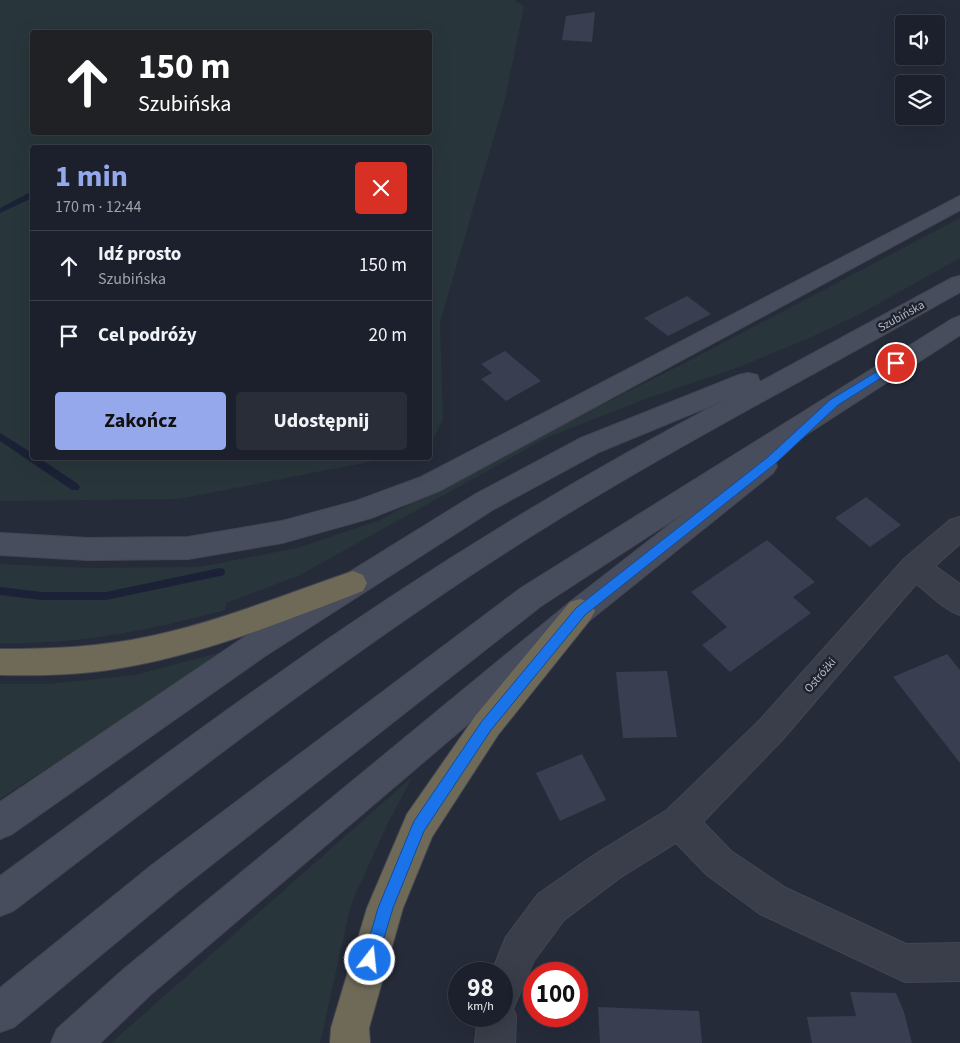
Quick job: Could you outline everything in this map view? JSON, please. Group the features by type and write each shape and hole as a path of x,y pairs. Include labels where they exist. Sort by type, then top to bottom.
{"highway":[{"path":"0,662 39,663 121,655 228,628 353,583"},
{"path":"350,1043 350,1028 385,908 419,826 486,725 580,611"}],"main road":[{"path":"0,544 88,550 188,548 282,532 361,510 430,484 960,202"},
{"name":"Szubińska","path":"842,349 960,283"},
{"path":"0,1013 173,872 384,708 531,597 960,324"},
{"path":"0,822 142,722 353,583 484,502 590,445 784,367 842,349"},
{"path":"0,898 273,695 468,562 670,440 842,349"},
{"path":"71,1043 137,982 580,611 772,460 834,403"}],"street":[{"name":"Ostróżki","path":"513,965 519,950 551,907 609,865 679,822 771,730 914,567 960,528"},
{"path":"914,567 953,595 960,603"},
{"path":"679,822 719,863 773,901 905,963 960,962"},
{"path":"496,1043 497,1027"}],"shaded area":[{"path":"0,0 514,0 524,6 505,99 440,322 443,420 432,441 432,145 30,145 30,460 380,460 178,499 0,501"},
{"path":"960,218 960,258 858,315 739,367 648,398 548,437 300,575 226,603 225,610 114,635 58,642 0,643 0,564 87,568 200,567 297,548 380,520 499,456 685,363"},
{"path":"230,650 0,799 0,684 49,684 135,675"},
{"path":"412,777 386,827 351,904 320,1043 111,1043"}],"building":[{"path":"595,12 592,42 562,40 566,16"},
{"path":"687,296 711,314 668,336 644,318"},
{"path":"505,351 541,381 506,401 481,379 492,373 481,364"},
{"path":"866,497 901,525 870,547 835,518"},
{"path":"767,540 815,582 793,597 811,613 730,672 702,645 727,627 691,592"},
{"path":"947,654 960,670 960,763 893,677"},
{"path":"667,671 677,737 623,738 616,672"},
{"path":"582,754 606,800 560,821 536,773"},
{"path":"850,992 896,993 904,1012 912,1043 812,1043 807,1017 856,1016"},
{"path":"598,1007 699,1011 702,1043 600,1043"}],"waterway":[{"path":"0,211 30,196"},
{"path":"0,436 30,456"},
{"path":"35,460 75,487"},
{"path":"0,591 42,596 106,596 220,572"}],"route":[{"path":"370,960 385,908 419,826 486,725 580,611 772,460 834,403 896,363"}]}
